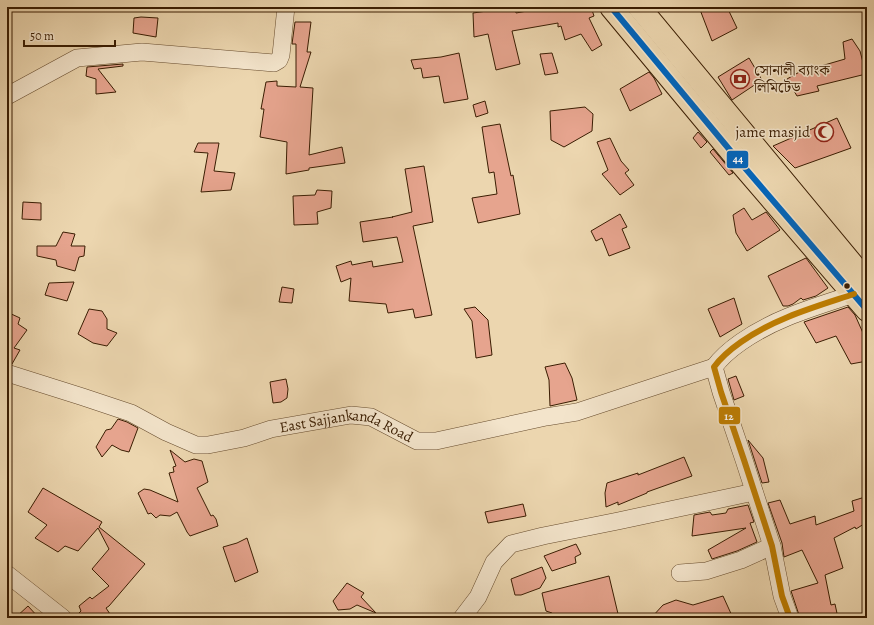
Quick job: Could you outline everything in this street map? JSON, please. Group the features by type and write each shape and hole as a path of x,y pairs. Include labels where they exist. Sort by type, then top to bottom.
{"main road":[{"path":"611,7 740,161 863,296"},
{"path":"639,7 863,296"}],"street":[{"path":"7,96 77,58 142,52 274,63 279,60 281,55 286,7"},
{"path":"790,618 782,596 772,546 714,367 721,358 754,333 784,318 811,308 863,296"},
{"name":"East Sajjankanda Road","path":"7,373 131,413 166,432 196,445 208,446 244,438 271,429 351,415 371,417 417,441 436,441 546,417 577,412 714,367"},
{"path":"462,618 478,597 494,562 511,544 754,492"},
{"path":"680,573 706,571 741,560 772,546"},
{"path":"7,574 63,618"}],"building":[{"path":"488,7 506,9 509,7 515,7 516,13 549,7 591,7 594,16 589,18 602,45 592,51 581,34 565,40 561,26 558,27 558,23 512,31 520,64 496,70 488,34 474,37 473,13 487,11"},
{"path":"699,7 727,7 737,28 712,41"},
{"path":"134,18 158,18 156,37 133,33"},
{"path":"295,22 311,22 307,52 311,52 300,87 313,88 309,155 342,147 345,163 309,168 309,170 286,174 287,142 260,137 264,109 261,109 266,82 277,81 277,86 296,87 296,44 292,44"},
{"path":"852,39 860,51 866,74 817,86 819,91 797,96 787,79 803,70 822,72 821,66 845,59 843,42"},
{"path":"459,53 468,99 444,103 439,76 423,78 421,68 414,69 411,60 441,57"},
{"path":"552,53 558,73 545,75 540,54"},
{"name":"সোনালী ব্যাংক লিমিটেড","path":"749,58 762,80 732,100 718,77"},
{"path":"123,64 123,66 98,69 116,92 96,94 96,79 86,76 87,67"},
{"path":"649,72 654,78 662,94 630,111 620,89"},
{"path":"485,101 488,113 476,117 473,105"},
{"path":"585,107 593,114 592,131 564,147 551,140 550,111"},
{"name":"jame masjid","path":"837,118 851,148 795,168 773,146"},
{"path":"500,124 511,176 513,175 520,214 478,223 472,198 497,194 494,172 489,173 482,127"},
{"path":"698,132 707,142 701,148 693,138"},
{"path":"610,138 621,161 629,170 625,173 634,185 620,195 602,174 608,170 597,142"},
{"path":"198,143 219,143 214,171 235,173 231,190 201,192 208,153 194,152"},
{"path":"713,149 733,173 729,175 710,152"},
{"path":"424,166 433,222 413,226 432,315 415,318 413,309 388,313 386,304 349,301 351,278 341,282 336,266 351,261 352,265 372,261 373,267 403,262 397,237 363,242 360,222 393,217 412,212 405,169"},
{"path":"317,190 332,191 331,208 317,212 318,224 294,225 293,196 315,195"},
{"path":"23,202 41,203 41,220 22,219"},
{"path":"744,208 752,220 766,212 780,230 747,251 736,233 733,215"},
{"path":"620,214 627,227 622,229 630,248 609,256 602,238 596,241 591,231"},
{"path":"63,232 75,234 71,246 85,246 84,256 79,257 75,271 57,266 56,260 37,256 37,246 56,246"},
{"path":"806,258 828,288 816,296 803,300 801,298 793,304 783,306 768,276"},
{"path":"74,282 67,301 45,295 49,283"},
{"path":"282,287 294,289 292,303 279,302"},
{"path":"734,298 742,324 720,337 708,309"},
{"path":"475,307 488,320 492,355 476,358 472,321 464,309"},
{"path":"848,307 855,315 867,342 867,361 851,364 836,336 816,343 804,322"},
{"path":"89,309 102,311 107,319 107,329 117,333 107,346 93,343 78,334"},
{"path":"7,312 20,318 18,324 27,330 14,348 20,350 12,364 7,363"},
{"path":"565,363 572,378 577,400 550,406 549,380 545,367"},
{"path":"736,376 744,396 734,400 728,379"},
{"path":"286,379 288,389 287,398 281,402 273,403 270,382"},
{"path":"118,419 138,428 129,452 112,445 102,457 96,447 106,430 111,429"},
{"path":"748,440 763,458 769,482 762,483"},
{"path":"170,450 185,462 194,459 202,461 208,482 197,488 211,516 213,515 216,519 218,526 190,536 177,512 170,516 160,515 156,518 151,513 148,514 138,493 144,489 150,490 178,502 169,473 174,472 173,467 176,466"},
{"path":"684,457 692,476 647,492 618,505 618,502 606,507 605,493 607,483 638,473 638,475"},
{"path":"43,488 102,522 99,527 145,564 106,608 110,614 106,618 74,618 81,611 79,606 90,597 92,599 109,586 92,569 109,549 98,528 78,551 65,546 58,552 35,538 47,525 28,512"},
{"path":"865,497 867,502 867,522 856,529 855,527 834,538 843,568 825,575 831,605 835,604 838,618 800,618 791,591 818,583 802,550 784,557 782,543 768,503 780,500 790,524 815,516 816,525 854,511 852,501"},
{"path":"523,504 526,516 488,523 485,512"},
{"path":"748,505 754,522 750,523 757,542 737,551 712,559 708,550 746,528 692,536 694,515 710,512 712,515 726,513 728,509"},
{"path":"247,538 258,572 235,582 223,547"},
{"path":"576,544 581,554 575,557 576,563 552,571 544,556"},
{"path":"542,567 546,578 540,588 521,595 515,595 511,579"},
{"path":"609,576 619,618 553,618 552,613 546,611 542,593"},
{"path":"347,583 364,593 361,597 376,613 357,605 350,609 338,610 333,601"},
{"path":"723,596 733,618 651,618 663,605 676,600 693,605"},
{"path":"28,606 39,618 15,618"}],"transit line":[{"name":"44","path":"611,7 739,161 867,310"},
{"name":"12","path":"790,618 782,596 772,546 714,367 723,356 734,347 768,326 796,314 854,294"}],"place":[{"name":"সোনালী ব্যাংক লিমিটেড","path":"740,79"},
{"name":"jame masjid","path":"824,132"}]}
